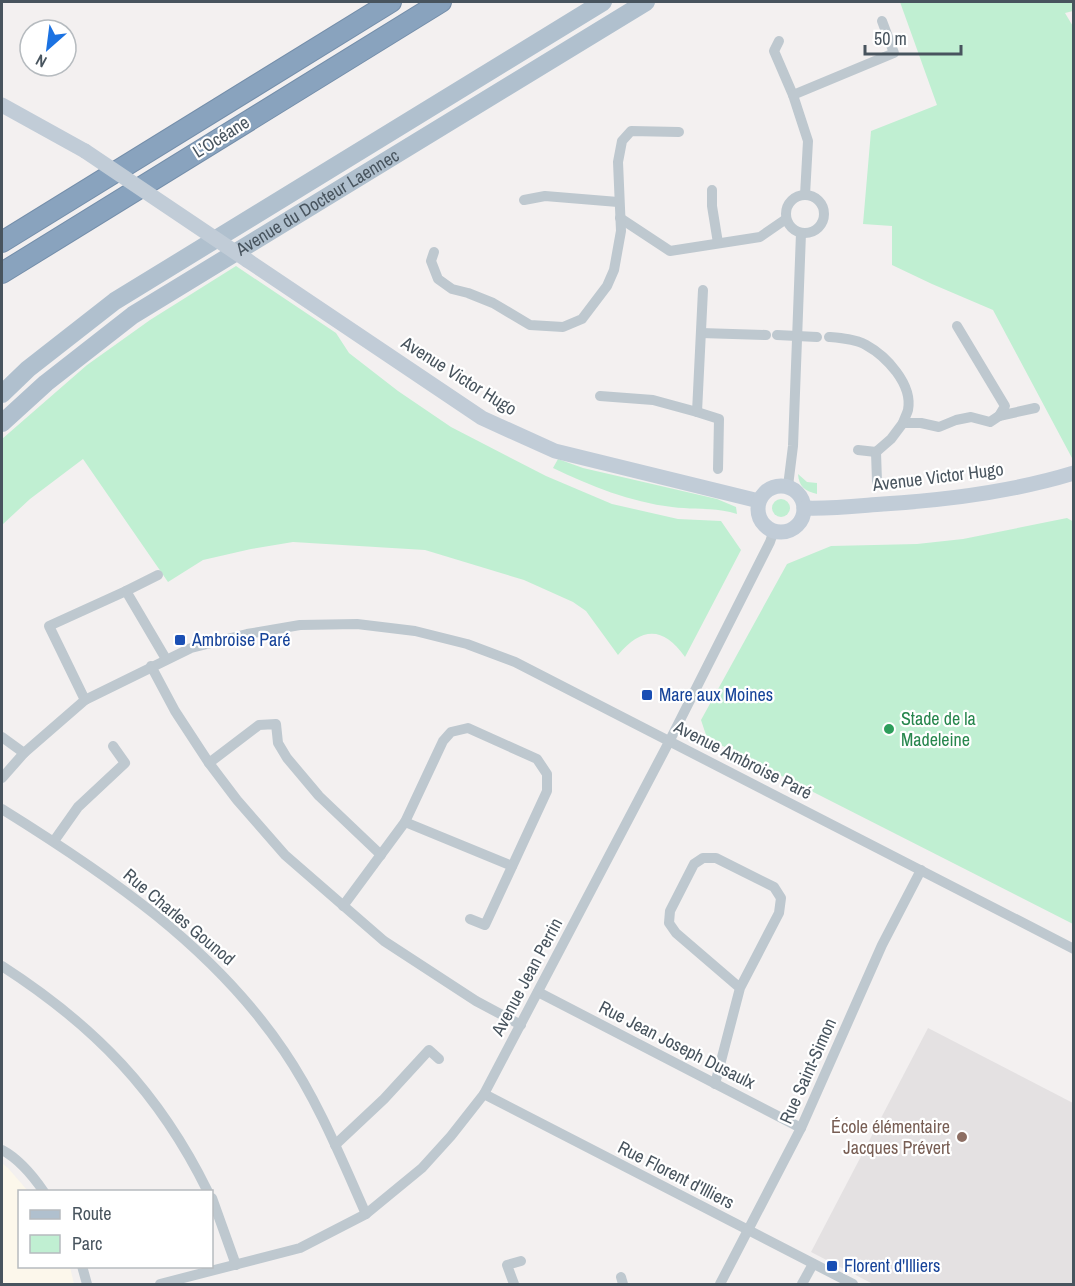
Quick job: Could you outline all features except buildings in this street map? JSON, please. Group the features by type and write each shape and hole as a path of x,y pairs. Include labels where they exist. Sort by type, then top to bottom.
{"highway":[{"name":"L’Océane","path":"2,242 391,2"},
{"name":"L’Océane","path":"2,273 441,2"}],"main road":[{"name":"Avenue du Docteur Laennec","path":"2,394 28,369 115,301 603,2"},
{"name":"Avenue du Docteur Laennec","path":"2,423 46,383 133,315 646,2"},
{"name":"Avenue Victor Hugo","path":"2,105 85,151 482,418 555,451 759,501"},
{"name":"Avenue Victor Hugo","path":"804,508 914,502 970,495 1042,483 1074,473"},
{"path":"774,486 788,486 800,495 804,508 800,522 788,531 774,530 762,522 758,509 759,501 762,495 774,486"}],"street":[{"path":"793,95 894,53 882,21"},
{"path":"779,41 774,51 793,95 808,141 805,195"},
{"path":"434,252 431,261 438,279 452,289 493,303 530,325 563,327 582,319 607,286 615,270 621,231 618,162 622,141 631,130 679,132"},
{"path":"712,190 718,243"},
{"path":"805,195 818,200 825,212 818,229 801,233 790,226 786,219 788,205 798,196 805,195"},
{"path":"524,200 545,196 618,202"},
{"path":"620,218 670,250 760,237 786,219"},
{"path":"788,486 793,446 801,233"},
{"path":"697,412 703,290"},
{"path":"957,326 1005,406 999,416"},
{"path":"701,333 817,337"},
{"path":"829,337 845,338 865,344 894,369 905,388 908,409 903,423 891,439 876,452 858,450"},
{"path":"600,396 653,400 719,418 718,469"},
{"path":"903,423 921,423 939,427 971,417 990,422 999,416 1035,408"},
{"path":"876,452 877,482"},
{"name":"Avenue Jean Perrin","path":"160,1284 177,1282 300,1248 366,1214 422,1168 451,1136 484,1094 670,740 774,530"},
{"path":"85,700 49,626 158,576"},
{"path":"126,591 166,658"},
{"name":"Avenue Ambroise Paré","path":"2,778 24,753 85,700 166,658 191,648 247,634 300,625 357,624 416,631 467,644 515,662 1074,949"},
{"path":"151,666 175,711 209,763 237,800 285,855 384,941 476,1001 521,1024"},
{"path":"209,763 259,725 276,724 278,743 287,758 319,796 381,855"},
{"path":"343,906 405,822 443,741 451,732 468,728 537,759 547,774 547,791 485,925 470,919"},
{"path":"2,736 24,753"},
{"path":"54,842 78,807 124,763 113,746"},
{"name":"Rue Charles Gounod","path":"2,809 137,900 180,934 219,970 253,1009 284,1051 309,1092 366,1214"},
{"path":"405,822 512,866"},
{"path":"715,1084 740,988 779,914 780,898 774,887 717,858 703,858 694,864 670,911 669,923 676,933 740,988"},
{"name":"Rue Saint-Simon","path":"720,1284 801,1128 882,945 921,870"},
{"path":"2,966 82,1026 127,1068 184,1144 207,1190"},
{"name":"Rue Jean Joseph Dusaulx","path":"538,992 801,1128"},
{"path":"335,1145 384,1099 429,1050 438,1059"},
{"name":"Rue Florent d'Illiers","path":"484,1094 853,1284"},
{"path":"2,1150 12,1155 43,1190"},
{"path":"213,1201 236,1265"},
{"path":"514,1284 507,1265 521,1261"},
{"path":"802,1284 813,1264"},
{"path":"83,1268 87,1284"}],"shaded area":[{"name":"École élémentaire Jacques Prévert","path":"928,1028 1073,1103 1073,1284 873,1284 811,1252"},
{"path":"2,1163 27,1190 18,1190 18,1268 70,1268 74,1284 2,1284"}],"green space":[{"path":"900,2 1073,2 1073,11 1065,13 1074,28 1072,458 993,310 892,265 892,226 863,224 871,131 937,105"},
{"path":"236,266 336,333 349,353 398,391 451,427 546,476 612,504 678,519 721,521 741,550 685,657 669,640 652,634 636,639 618,655 586,611 573,602 524,580 425,550 293,542 203,560 168,582 83,459 30,499 2,525 2,439 87,365 150,320"},
{"path":"558,459 583,468 717,499 736,507 737,514 656,505 626,497 553,468"},
{"path":"798,474 807,482 817,483 817,494 803,488"},
{"path":"781,499 787,502 790,508 787,514 781,517 775,514 772,508 775,502"},
{"name":"Stade de la Madeleine","path":"1067,518 1074,522 1073,924 707,738 701,720 787,564 831,546 917,544 963,539"}],"place":[{"name":"Ambroise Paré","path":"180,640"},
{"name":"Mare aux Moines","path":"647,695"},
{"name":"Stade de la Madeleine","path":"889,729"},
{"name":"École élémentaire Jacques Prévert","path":"962,1137"},
{"name":"Florent d'Illiers","path":"832,1266"}]}
